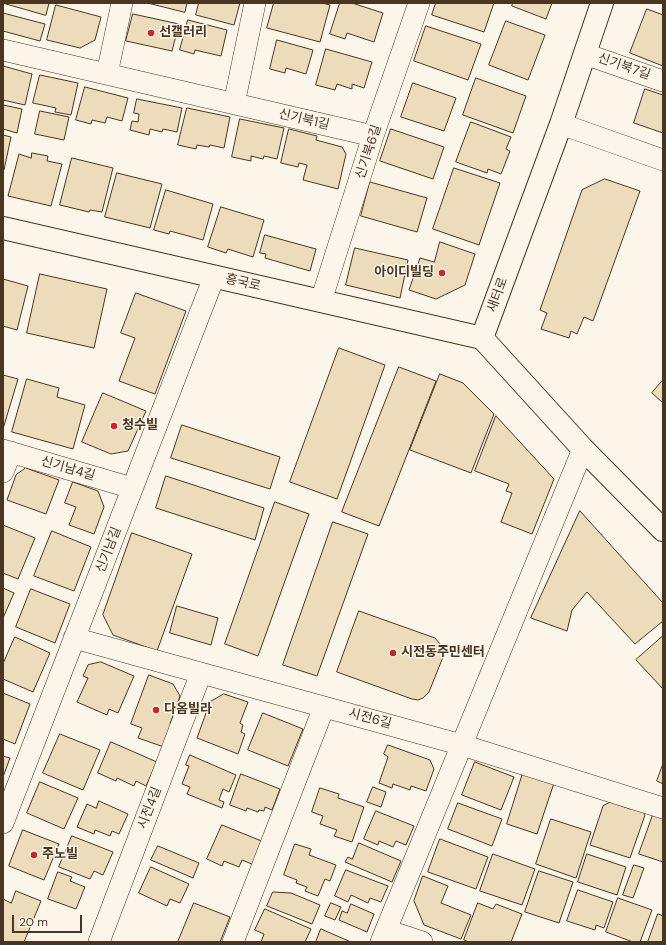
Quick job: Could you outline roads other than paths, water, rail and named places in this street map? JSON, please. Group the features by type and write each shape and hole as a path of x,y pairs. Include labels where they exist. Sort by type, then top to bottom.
{"street":[{"path":"107,74 122,3"},
{"path":"234,104 255,3"},
{"name":"신기북6길","path":"321,301 373,136 419,3"},
{"name":"새터로","path":"482,338 561,124 602,3"},
{"name":"신기북1길","path":"3,50 373,136"},
{"name":"신기북7길","path":"585,54 663,81"},
{"path":"561,124 663,160"},
{"name":"흥국로","path":"3,228 482,338"},
{"name":"신기남길","path":"4,819 214,277"},
{"path":"482,338 583,449 663,530"},
{"path":"422,942 384,936 583,449"},
{"path":"3,472 7,451"},
{"name":"신기남4길","path":"7,451 132,488"},
{"name":"시전6길","path":"74,638 462,745 663,808"},
{"name":"시전4길","path":"99,942 201,673"},
{"path":"233,942 324,707"}],"place":[{"name":"선갤러리","path":"151,33"},
{"name":"아이디빌딩","path":"442,273"},
{"name":"청수빌","path":"114,426"},
{"name":"시전동주민센터","path":"393,653"},
{"name":"다옴빌라","path":"156,710"},
{"name":"주노빌","path":"34,855"}]}
